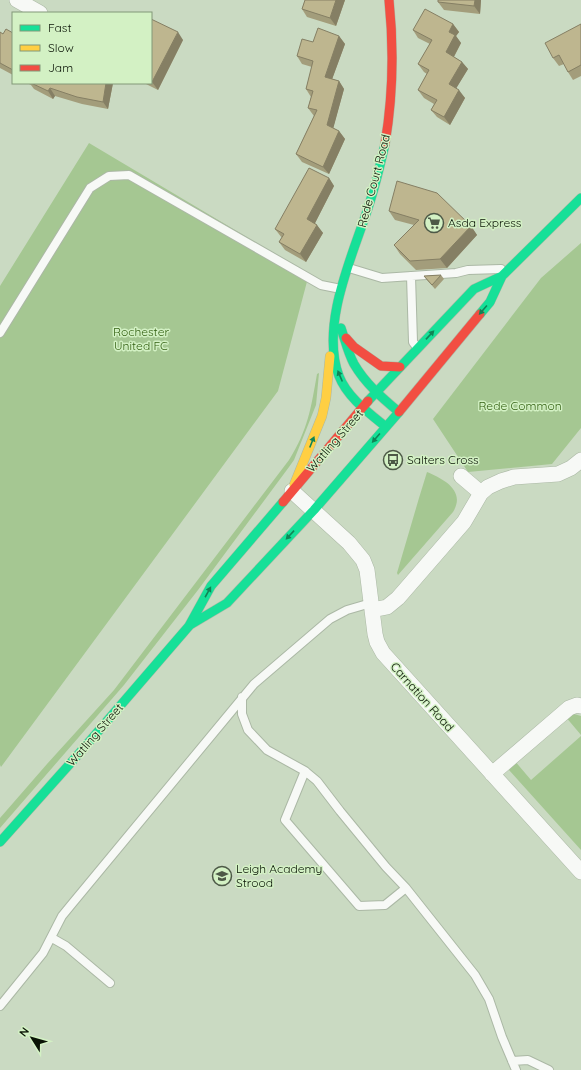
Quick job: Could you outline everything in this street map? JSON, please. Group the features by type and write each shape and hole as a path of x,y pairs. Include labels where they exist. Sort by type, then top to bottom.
{"main road":[{"name":"Rede Court Road","path":"386,427 350,393 340,378 336,361 338,332 336,310 381,163 388,127 392,90 393,23 389,0"},
{"path":"502,276 581,198"},
{"name":"Watling Street","path":"0,842 76,757 189,626 211,586 376,392 474,289 502,276"},
{"name":"Watling Street","path":"189,626 227,603 314,510 399,412 490,302 502,276"},
{"name":"Rede Court Road","path":"338,332 354,365 376,392 399,412"},
{"path":"338,332 354,348 382,366 400,367"},
{"path":"292,491 322,416 338,332"}],"street":[{"path":"17,0 38,12"},
{"path":"372,607 387,607 398,598 459,529 481,493 488,487 510,478 558,474 571,468 581,460"},
{"path":"461,476 481,493"},
{"name":"Carnation Road","path":"292,491 349,543 363,560 367,570 376,639 383,653 581,872"},
{"path":"492,774 570,708 576,705 581,706"}],"lane":[{"path":"0,333 90,188 109,176 129,176 321,285 342,289"},
{"path":"348,268 382,278 456,273 468,270 510,268"},
{"path":"411,276 413,342 418,348"},
{"path":"0,1006 43,953 62,916 254,684 326,622 347,610 372,607"},
{"path":"242,698 242,714 248,730 267,750 305,772 317,781 386,867 406,888 480,984 488,998 516,1070"},
{"path":"305,772 285,820 303,842 359,906 385,905 406,888"},
{"path":"52,938 66,946 110,983"},
{"path":"512,1061 528,1060 549,1070"}],"green space":[{"name":"Rochester United FC","path":"89,143 309,274 278,391 1,767 0,286"},
{"name":"Rede Common","path":"581,243 581,428 552,464 468,472 433,419 541,278"},
{"path":"319,373 316,405 294,460 198,590 124,685 0,828 0,818 114,690 289,460 305,429 311,408 317,374"},
{"path":"427,472 440,478 451,487 457,498 456,505 453,512 398,575 397,573"},
{"path":"574,714 581,716 581,735 565,716"},
{"path":"581,736 581,850 509,770 514,760 531,780"}],"building":[{"path":"305,0 336,0 330,18 302,9"},
{"path":"438,0 475,0 474,6 438,2"},
{"path":"425,9 453,24 449,32 455,35 446,52 462,62 449,84 459,90 444,117 431,110 437,100 418,90 429,70 418,64 432,40 413,30"},
{"path":"152,19 178,32 152,82"},
{"path":"581,24 581,65 568,72 559,55 553,58 545,43"},
{"path":"318,28 339,36 325,77 339,81 327,125 339,131 323,167 296,154 317,110 308,108 313,91 306,89 313,61 297,56 302,39 313,42"},
{"path":"6,29 12,32 12,69 0,63 0,32 3,34"},
{"path":"33,84 106,84 103,102 77,97 50,88 48,91"},
{"path":"309,168 329,178 307,219 317,225 300,254 279,242 284,234 275,229"},
{"path":"397,181 437,193 471,226 440,259 410,261 394,245 419,220 389,211"},
{"path":"441,275 432,285 424,276"}],"traffic: fast":[{"path":"385,144 371,200 340,291 333,335 334,356 339,376 347,391 359,404 386,427"},
{"path":"480,314 490,302 502,276 581,198"},
{"path":"368,401 474,289 502,276"},
{"path":"341,328 350,355 358,371 374,390 399,412"},
{"path":"190,625 227,603 314,510 399,412"},
{"path":"0,842 76,757 189,626 211,586 283,502"}],"traffic: slow":[{"path":"294,485 322,416 326,398 330,356"}],"traffic: jam":[{"path":"385,144 390,108 392,72 392,36 389,0"},
{"path":"399,412 480,314"},
{"path":"346,338 354,347 381,366 400,367"},
{"path":"283,502 368,401"}],"place":[{"name":"Asda Express","path":"434,223"},
{"name":"Salters Cross","path":"393,460"},
{"name":"Leigh Academy Strood","path":"222,876"}]}
